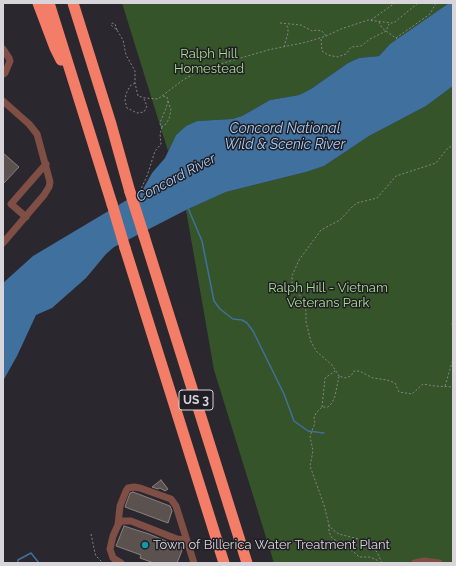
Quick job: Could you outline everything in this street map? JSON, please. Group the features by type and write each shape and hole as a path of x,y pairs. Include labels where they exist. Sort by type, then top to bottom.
{"highway":[{"path":"38,3 55,48 74,85"},
{"name":"US 3","path":"49,3 224,563"},
{"name":"US 3","path":"73,3 144,236 247,563"}],"lane":[{"path":"3,49 10,61 5,73 3,74"},
{"path":"3,101 30,124 37,134 50,182 49,188 44,195 26,218 3,243"},
{"path":"26,218 11,204 46,164"},
{"path":"121,563 113,558 110,549 111,541 118,525 120,506 126,491 131,487 140,488 172,500 176,506 194,563"},
{"path":"118,525 121,521 127,520 178,539 186,540"},
{"path":"415,563 424,561 440,563"}],"path":[{"path":"117,30 123,40 126,55 135,71 135,82 138,96 158,99 183,80 203,69 268,50 326,36 341,29 370,20 395,3"},
{"path":"370,20 389,23 395,22 418,3"},
{"path":"396,38 430,14 436,3"},
{"path":"379,22 380,26 397,40"},
{"path":"280,23 301,25 312,31 322,31 326,33 326,36"},
{"path":"284,47 288,33 286,23"},
{"path":"320,38 322,51 328,56 337,57 346,54 351,47 361,46 370,39 386,31 389,27 389,23"},
{"path":"135,82 130,86 126,94 125,102 127,108 137,113 144,112 147,106 144,100 145,98"},
{"path":"132,193 141,190 155,152 161,144 160,134 162,127 168,121 170,116 171,110 167,97 163,96"},
{"path":"162,127 160,126 160,123 168,101"},
{"path":"453,145 447,149 436,163 396,176 377,198 357,203 340,220 321,230 299,260 292,276 292,286 302,298 306,310 306,322 311,342 317,352 332,365 339,376 345,378 351,376 354,371 359,371 373,378 395,383 399,392 412,394 423,384 453,387"},
{"path":"453,319 453,334"},
{"path":"445,386 453,360"},
{"path":"335,370 325,378 322,407 316,413 314,418 315,423 310,436 314,452 310,466 324,505 329,525 329,532 332,538 359,557 370,557 381,562"},
{"path":"322,407 328,407 332,404 339,376"},
{"path":"329,525 339,534 366,541 377,552 381,562"},
{"path":"91,534 96,556 104,563"}],"green space":[{"name":"Ralph Hill Homestead","path":"122,3 449,3 390,44 379,56 359,58 348,63 311,89 299,95 270,100 242,116 232,119 197,121 186,126 176,135 168,151"},
{"name":"Ralph Hill - Vietnam Veterans Park","path":"453,86 453,563 274,563 214,370 186,210 226,192 324,166 369,136 426,106"}],"water":[{"name":"Concord National Wild & Scenic River","path":"449,3 453,3 453,86 426,106 369,136 324,166 226,192 186,210 114,247 106,254 86,278 52,308 36,315 17,356 3,381 3,283 33,256 142,191 152,173 165,158 176,135 186,126 197,121 232,119 242,116 270,100 299,95 311,89 348,63 359,58 379,56 390,44"}],"building":[{"path":"3,153 19,167 3,184"},
{"path":"161,480 168,489 165,491 160,488 158,489 152,487"},
{"path":"133,492 170,506 172,511 168,523 125,507 130,493"},
{"name":"Town of Billerica Water Treatment Plant","path":"124,526 149,534 183,548 177,563 154,563 140,558 141,555 116,546"}],"waterway":[{"path":"188,208 202,241 214,301 220,309 233,319 242,320 247,323 253,331 284,394 294,421 308,431 324,433"},
{"path":"18,563 18,560 31,553 39,563"}],"place":[{"name":"Town of Billerica Water Treatment Plant","path":"145,545"}],"water label":[{"name":"Concord River","path":"176,178"}]}
